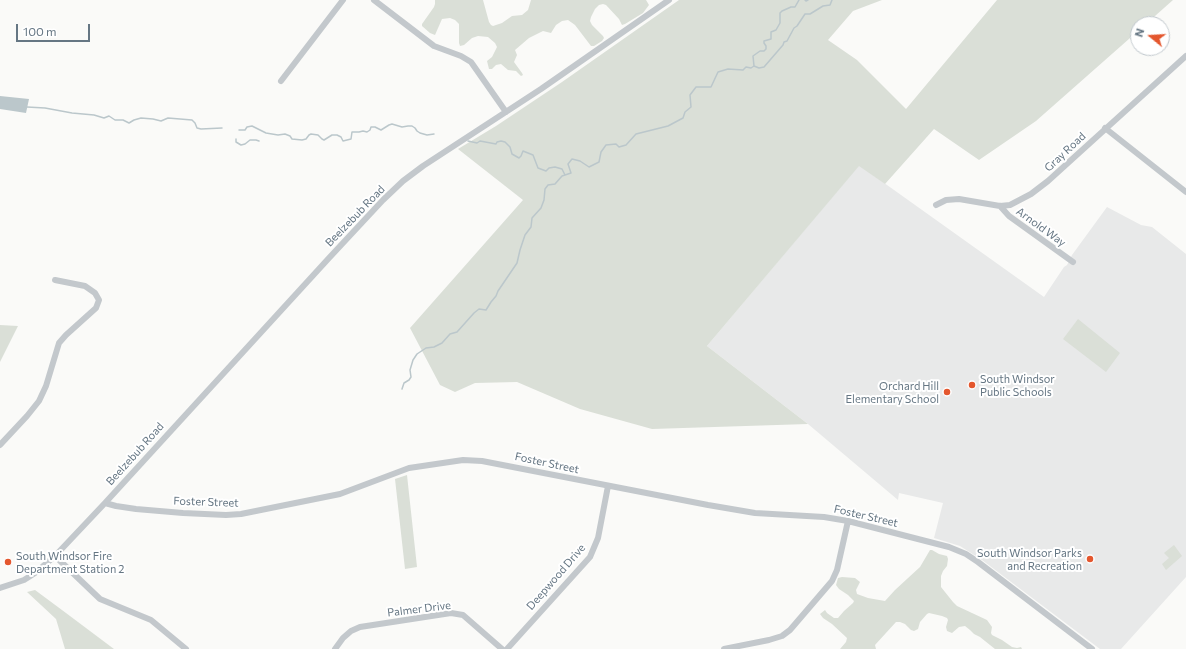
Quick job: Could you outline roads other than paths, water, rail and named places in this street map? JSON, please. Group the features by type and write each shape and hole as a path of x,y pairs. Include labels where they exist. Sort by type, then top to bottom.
{"street":[{"path":"281,81 343,0"},
{"path":"374,0 434,46 461,56 471,62 506,112"},
{"name":"Beelzebub Road","path":"105,503 382,200 403,181 669,0"},
{"name":"Gray Road","path":"936,205 946,200 958,199 1000,206 1010,205 1031,194 1048,181 1186,56"},
{"path":"1105,128 1186,192"},
{"name":"Arnold Way","path":"1000,206 1009,216 1072,262"},
{"path":"0,446 39,402 46,386 59,343 96,308 99,300 95,293 85,286 55,280"},
{"name":"Foster Street","path":"105,503 136,509 183,513 226,515 241,514 340,494 409,468 463,460 493,462 608,486 755,513 818,517 848,521 950,547 966,554 991,571 1092,649"},
{"name":"Deepwood Drive","path":"507,649 590,557 598,538 608,486"},
{"path":"0,588 24,580 35,573 55,556 105,503"},
{"path":"724,649 769,640 782,636 790,630 832,581 837,570 848,521"},
{"path":"55,556 100,599 151,620 186,649"},
{"name":"Palmer Drive","path":"335,649 343,638 351,631 360,627 451,613 463,615 502,649"}],"waterway":[{"path":"754,66 753,56 766,49 764,41 771,39 771,32 776,30 780,23 780,13 791,7 795,7 799,0"},
{"path":"402,389 404,383 411,377 410,370 413,360 417,354 426,348 434,347 442,343 450,334 457,332 479,309 486,310 517,263 525,235 531,227 532,218 541,208 544,200 545,189 548,185 555,184 562,176 571,173 568,164 572,159 580,161 589,167 599,162 601,152 606,145 616,144 619,147 626,145 636,134 668,126 683,118 685,112 691,107 690,95 696,87 711,87 718,72 728,69 743,70 746,67 764,67 784,42 787,41 794,28 805,14 810,14 823,6 830,5 832,0"},
{"path":"27,107 45,108 94,115 104,118 109,116 115,120 123,120 129,123 141,118 161,121 168,118 192,120 197,128 201,129 222,128"},
{"path":"239,130 245,130 247,127 252,126 266,133 278,135 285,134 290,136 292,139 306,139 311,134 318,135 324,140 332,135 337,135 341,137 343,141 351,139 352,132 367,132 371,127 381,130 392,124 402,127 412,126 420,133 427,135 434,134"},
{"path":"236,139 236,142 241,145 250,140 259,141"},
{"path":"468,141 477,143 480,141 496,144 497,142 501,141 505,142 510,147 512,154 519,158 523,151 533,155 538,168 546,171 549,168 555,167 562,169 565,175"}],"place":[{"name":"South Windsor Public Schools","path":"972,385"},
{"name":"Orchard Hill Elementary School","path":"947,392"},
{"name":"South Windsor Parks and Recreation","path":"1090,559"},
{"name":"South Windsor Fire Department Station 2","path":"8,562"}]}
